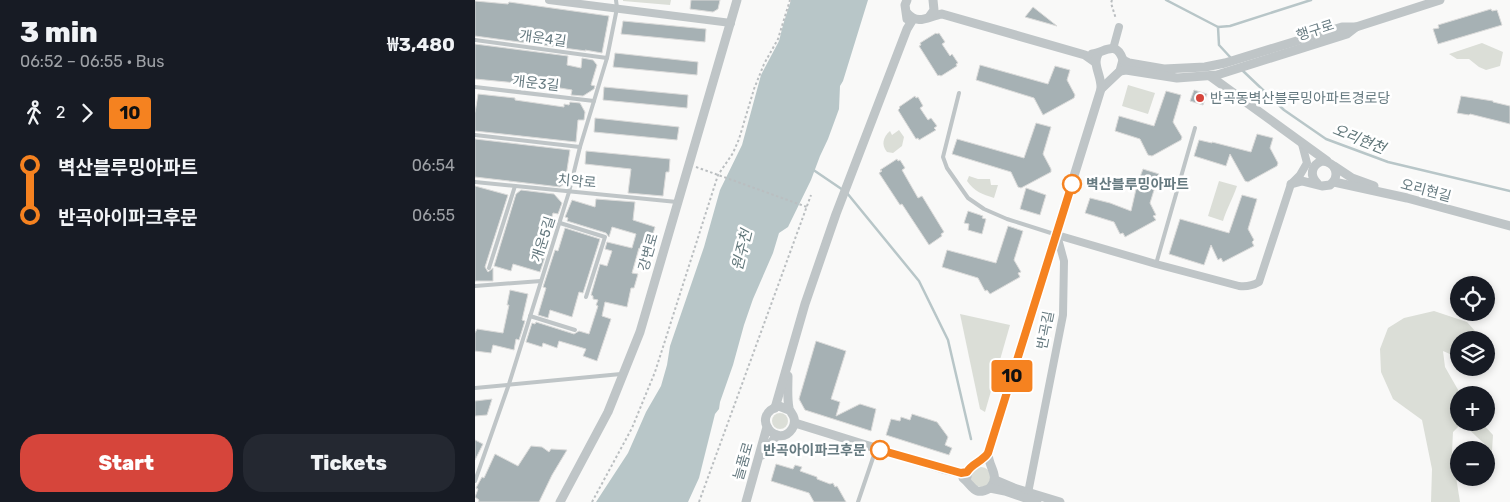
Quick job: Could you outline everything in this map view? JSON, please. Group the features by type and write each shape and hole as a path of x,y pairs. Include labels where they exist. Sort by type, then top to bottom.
{"street":[{"path":"549,0 616,4 731,24"},
{"name":"강변로","path":"560,502 608,412 640,332 737,0"},
{"path":"775,408 805,304 836,214 907,29 910,16 905,5 907,0"},
{"path":"929,17 934,10 933,0"},
{"path":"933,0 941,14"},
{"name":"행구로","path":"1123,60 1129,63 1165,69 1205,68 1342,27 1356,27 1440,0"},
{"path":"910,16 920,20 941,14 1085,55 1097,62 1106,75 1126,70 1177,78 1213,75 1330,164 1353,178 1407,198"},
{"path":"1113,49 1119,27"},
{"name":"행구로","path":"1213,75 1347,34 1356,27"},
{"path":"967,477 969,468 982,461 988,453 1101,88 1097,62 1105,49 1113,49 1119,52 1123,60 1117,73 1101,88"},
{"path":"1302,144 1312,178 1318,184"},
{"path":"1057,235 1156,264 1248,287 1259,282 1291,184 1310,166 1318,163 1330,164"},
{"path":"1291,184 1302,181 1326,186 1334,182 1337,174 1330,164"},
{"name":"오리현길","path":"1334,182 1407,198 1510,226"},
{"name":"반곡길","path":"1027,498 1063,315 1064,261 1057,235"},
{"path":"787,368 789,410 795,423 793,428 786,434 773,434 767,427 767,414 779,406 789,410"},
{"path":"795,423 961,473 967,477 972,488 976,491 981,492 990,488 999,489 1037,502"},
{"name":"늘품로","path":"746,502 767,427"},
{"path":"758,459 777,435"},
{"path":"988,453 990,466 995,473 995,480 990,488"},
{"path":"977,463 990,466"},
{"path":"995,480 1014,488 1027,498 1060,502"}],"lane":[{"name":"개운5길","path":"475,481 509,384 560,223 607,58 616,4"},
{"name":"개운4길","path":"475,40 607,58"},
{"name":"개운3길","path":"475,87 594,101"},
{"path":"959,92 943,157 947,168 968,198 983,209 1057,235"},
{"path":"1156,264 1195,128"},
{"path":"475,134 581,147"},
{"name":"치악로","path":"475,182 677,202"},
{"path":"489,268 515,186"},
{"path":"560,223 605,237 586,297"},
{"path":"475,286 541,281"},
{"path":"530,316 575,330"},
{"path":"475,388 624,374"},
{"path":"857,502 877,449"}],"path":[{"path":"592,502 632,428 655,372 718,175 733,153 739,139 754,89 764,64 778,39 790,0"},
{"path":"1112,2 1119,27"},
{"path":"689,164 807,208"},
{"path":"699,502 811,195"}],"shaded area":[{"path":"623,0 671,0 670,5"},
{"path":"1482,43 1503,52 1500,66 1486,70 1469,59 1457,59 1449,54"},
{"path":"1128,85 1155,93 1148,114 1122,106"},
{"path":"899,130 904,137 902,146 893,153 887,152 883,144 886,136 890,131 892,135"},
{"path":"969,176 978,179 990,179 991,185 998,185 994,198 982,194 973,188 967,181"},
{"path":"1219,181 1237,186 1223,221 1208,216"},
{"path":"1434,311 1450,316 1450,321 1467,322 1475,331 1450,331 1450,354 1443,351 1445,367 1456,386 1450,386 1450,431 1454,431 1453,441 1450,441 1450,486 1457,486 1460,502 1431,502 1432,469 1422,420 1393,399 1381,372 1380,349 1388,328 1404,318"},
{"path":"960,314 1010,325 985,412 980,409"},
{"path":"777,413 783,413 788,418 786,427 777,429 772,424 772,418"},
{"path":"1471,431 1489,431 1493,435 1493,441 1481,441"},
{"path":"981,467 988,470 991,477 988,484 981,487 974,484 971,477 974,470"}],"water":[{"name":"원주천","path":"791,0 868,0 840,86 839,109 811,180 788,227 779,233 773,253 753,299 719,409 715,414 699,478 688,502 596,502 628,453 646,412 661,386 670,346 704,247 720,190 742,145 761,75 779,41"}],"building":[{"path":"691,0 720,0 718,9 713,12 690,9"},
{"path":"475,1 508,4 509,2 609,16 602,53 475,36"},
{"path":"1033,7 1057,26 1025,17"},
{"path":"1491,9 1492,11 1497,10 1502,25 1438,44 1433,29 1439,28 1438,25"},
{"path":"623,21 706,29 705,42 621,34"},
{"path":"939,33 945,42 942,44 950,56 952,54 958,63 956,64 957,66 941,76 938,76 919,46 921,45 920,43"},
{"path":"475,44 568,56 567,65 581,68 582,58 593,60 597,65 591,85 595,86 594,89 583,96 571,95 572,90 475,79"},
{"path":"615,53 698,62 697,75 613,67"},
{"path":"980,65 1048,84 1055,66 1070,70 1067,80 1075,95 1074,98 1043,115 1034,98 976,80"},
{"path":"604,87 688,95 687,108 603,100"},
{"name":"반곡동벽산블루밍아파트경로당","path":"1194,90 1207,94 1203,105 1190,101"},
{"path":"1166,91 1181,95 1173,122 1182,137 1181,140 1152,156 1148,155 1140,139 1115,131 1119,116 1154,126"},
{"path":"478,94 515,98 515,100 564,107 564,104 569,105 570,102 580,103 585,112 584,120 578,120 576,142 475,131"},
{"path":"915,96 916,98 918,97 923,106 920,108 928,120 931,118 937,126 934,128 936,130 919,140 918,138 916,139 898,110 899,107"},
{"path":"1461,96 1510,106 1510,124 1470,114 1457,113"},
{"path":"595,118 679,127 677,140 594,132"},
{"path":"1036,123 1051,127 1043,154 1051,172 1021,188 1018,187 1011,172 952,154 957,139 1024,158"},
{"path":"1257,134 1273,138 1270,148 1278,163 1277,166 1248,182 1245,181 1230,154 1226,166 1194,156 1199,140 1251,152"},
{"path":"475,139 570,150 565,183 560,187 475,177"},
{"path":"586,151 670,159 669,172 666,172 663,196 628,193 631,169 585,164"},
{"path":"897,159 898,161 900,160 905,168 902,170 918,198 922,196 944,232 941,234 942,236 929,245 879,173 882,171 880,170"},
{"path":"1143,169 1159,174 1150,203 1156,215 1153,216 1156,220 1125,237 1123,233 1120,234 1114,222 1085,213 1090,198 1131,211"},
{"path":"475,186 508,195 485,267 488,272 493,268 493,281 475,281"},
{"path":"1026,188 1046,195 1040,215 1020,209"},
{"path":"521,190 554,194 562,203 558,214 553,213 544,247 548,248 540,272 513,264 511,271 494,266 516,194"},
{"path":"1242,195 1257,199 1248,229 1254,240 1252,242 1254,246 1223,262 1221,258 1218,260 1211,245 1204,265 1169,254 1180,219 1229,233"},
{"path":"596,199 635,202 633,220 655,227 648,250 639,248 632,273 638,274 634,288 631,288 627,307 605,302 602,316 611,319 597,361 583,356 586,349 559,341 557,348 543,343 542,347 526,342 532,323 535,324 536,322 574,334 579,331 589,334 598,306 596,305 598,300 593,299 591,295 600,264 607,266 612,251 605,249 607,242 632,248 636,234 612,227 609,237 606,233 567,221 568,218 565,217 572,200 595,207"},
{"path":"968,211 983,216 982,218 986,219 982,234 968,230 969,224 964,223"},
{"path":"1008,226 1023,231 1014,260 1021,272 1018,273 1020,277 990,294 987,290 985,291 978,278 942,267 947,250 996,263"},
{"path":"565,228 600,239 583,293 579,292 572,317 550,310 548,318 538,315 546,288 543,287 555,250 558,251"},
{"path":"510,290 528,294 522,320 525,321 519,340 516,339 514,350 493,345 491,353 475,351 475,333 477,329 503,333"},
{"path":"816,341 846,351 831,399 840,402 836,416 860,404 876,409 871,431 805,410 799,399"},
{"path":"492,399 487,415 475,416 475,401"},
{"path":"912,414 937,422 948,437 945,445 952,448 949,455 886,435 891,419 900,421 901,417 910,420"},
{"path":"475,440 483,444 475,460"},
{"path":"531,446 542,447 549,452 551,449 567,450 539,502 478,502 479,500 475,497 478,489 476,488 482,477 484,478 495,454 518,466"},
{"path":"776,464 793,469 795,465 802,467 800,471 830,484 833,483 835,487 837,486 846,502 814,502 809,493 771,481"}],"waterway":[{"path":"1166,0 1218,27 1230,26 1311,0"},
{"name":"오리현천","path":"1218,27 1219,45 1231,58"},
{"name":"오리현천","path":"1242,70 1284,110 1326,139 1388,162 1510,191"},
{"path":"812,169 843,190"},
{"path":"847,193 919,281 948,340 971,439"}],"bus line":[{"name":"10","path":"880,450 961,473 967,472 969,468 985,458 1072,184"}],"place":[{"name":"반곡동벽산블루밍아파트경로당","path":"1200,98"},
{"name":"벽산블루밍아파트","path":"1072,184"},
{"name":"반곡아이파크후문","path":"880,450"}]}
